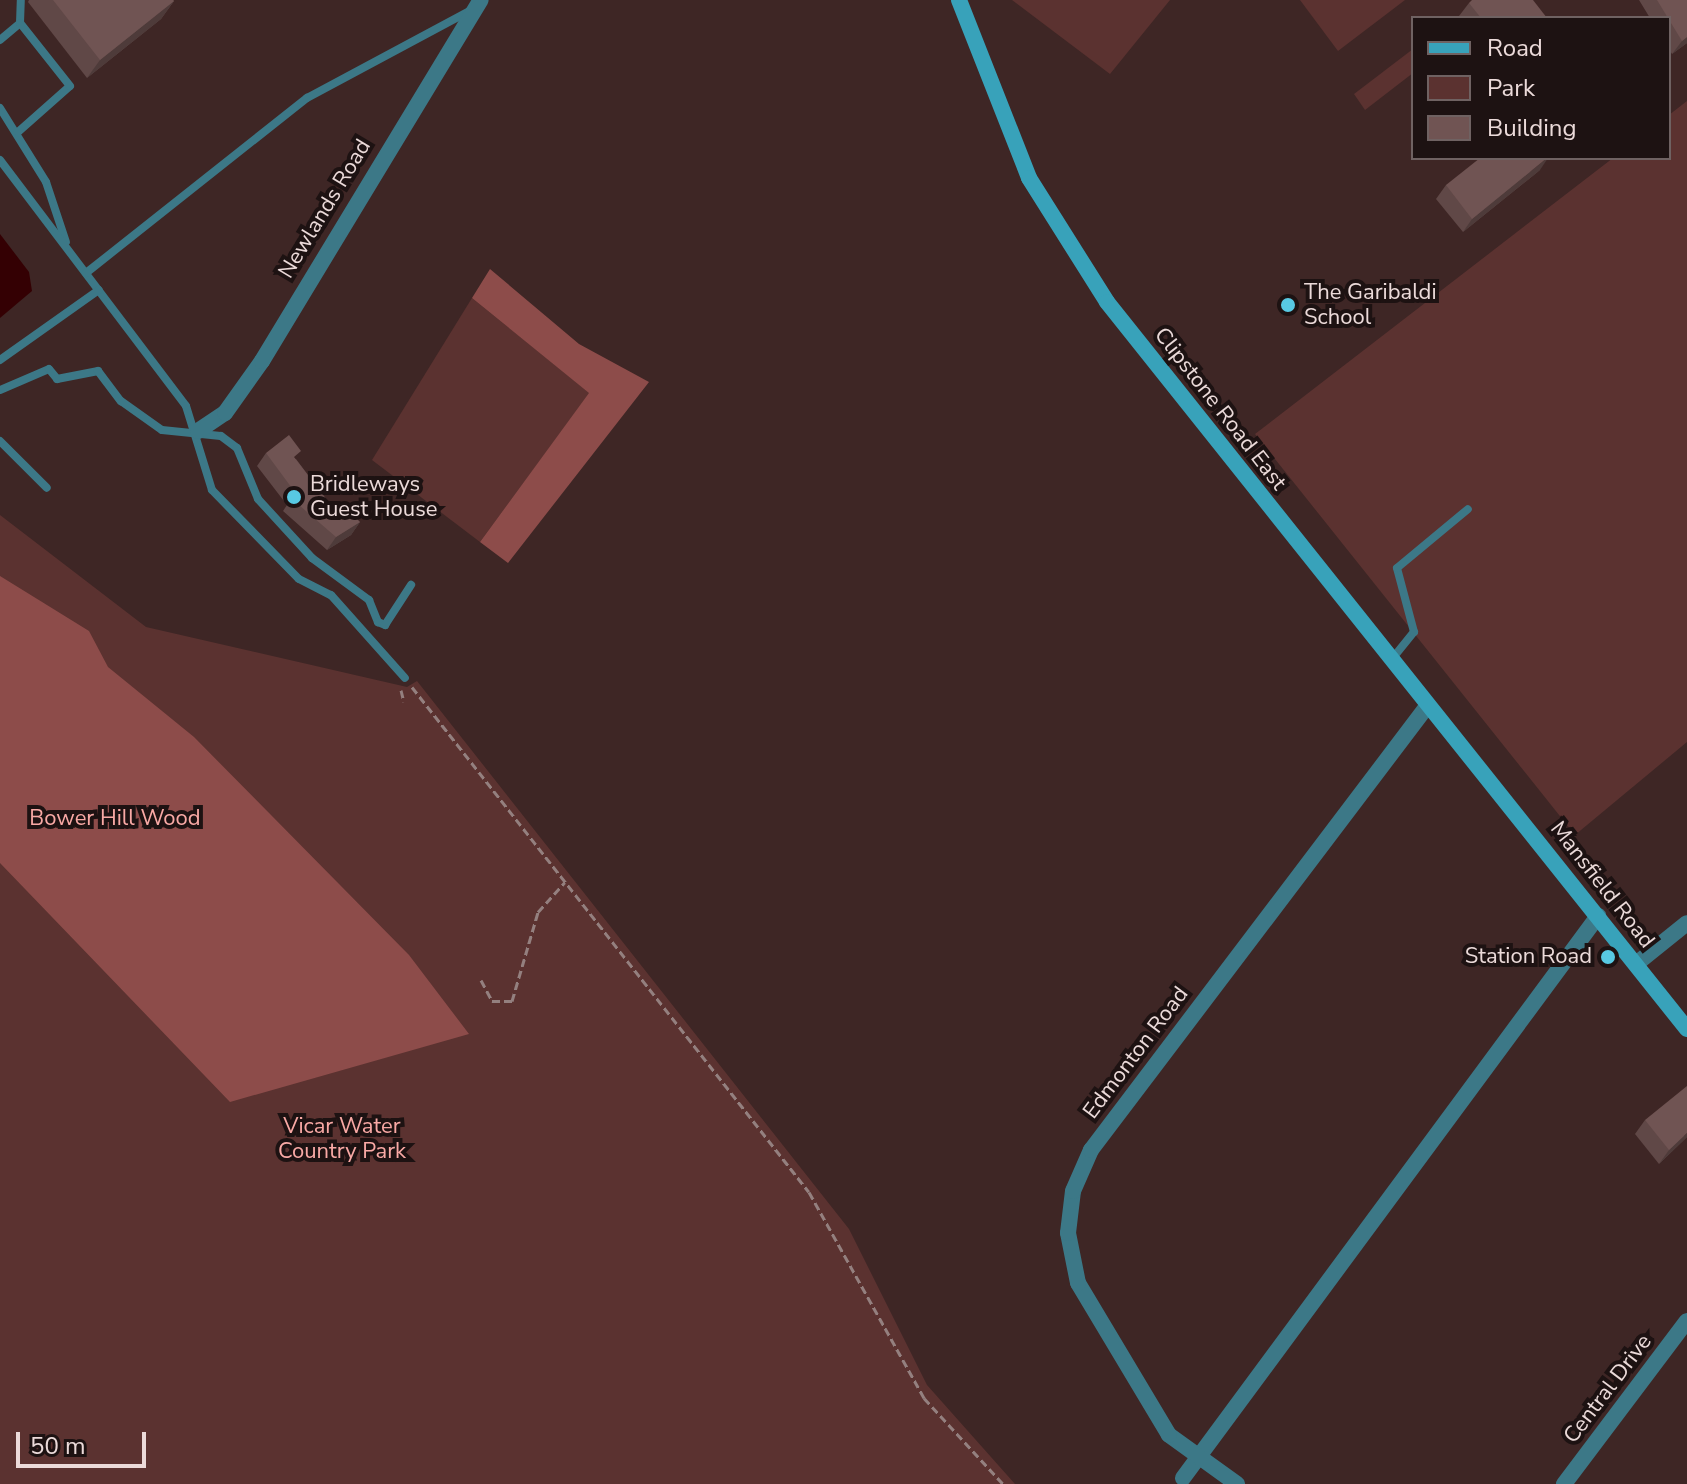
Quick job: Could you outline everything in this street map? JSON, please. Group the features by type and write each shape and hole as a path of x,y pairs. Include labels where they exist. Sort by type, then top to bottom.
{"main road":[{"name":"Clipstone Road East","path":"959,0 1024,166 1061,233 1107,302 1512,806"},
{"name":"Mansfield Road","path":"1512,806 1687,1029"}],"street":[{"name":"Newlands Road","path":"198,431 225,413 262,361 478,4"},
{"name":"Edmonton Road","path":"1196,1456 1169,1435 1078,1283 1068,1233 1073,1191 1091,1150 1428,705"},
{"path":"1183,1478 1196,1456 1550,990 1598,916"},
{"path":"1636,964 1687,923"},
{"name":"Central Drive","path":"1574,1481 1687,1321"},
{"path":"1196,1456 1237,1484"}],"lane":[{"path":"18,132 70,86 20,23 21,0"},
{"path":"86,273 307,98 478,4"},
{"path":"0,40 20,23"},
{"path":"0,108 18,132 46,182 68,249"},
{"path":"0,160 99,290 198,431 212,490 242,528 299,579 331,595 405,678"},
{"path":"0,360 99,290"},
{"path":"0,390 49,369 57,379 98,371 121,401 162,430 198,431 237,448 258,499 312,558 369,600 378,622 385,625 411,585"},
{"path":"0,441 47,488"},
{"path":"1392,659 1414,632 1397,568 1468,509"}],"path":[{"path":"405,678 809,1192 924,1398 1003,1484"},
{"path":"481,980 492,1001 512,1001 538,912 565,882"}],"green space":[{"path":"1012,0 1170,0 1110,74"},
{"path":"1300,0 1405,0 1338,51"},
{"path":"1411,51 1411,75 1365,110 1354,94"},
{"path":"1687,101 1687,742 1575,835 1255,434 1610,160 1671,160 1671,113"},
{"path":"490,269 579,344 649,382 508,563 480,542 589,393 472,298"},
{"path":"472,298 590,393 480,542 372,460"},
{"name":"Vicar Water Country Park","path":"0,515 146,627 407,687 417,681 849,1229 927,1385 1015,1484 0,1484"},
{"name":"Bower Hill Wood","path":"0,576 89,631 108,667 194,737 409,955 469,1034 230,1102 0,863"}],"shaded area":[{"path":"0,234 29,272 32,291 0,318"}],"building":[{"path":"53,0 173,0 174,1 100,60"},
{"path":"1472,0 1533,0 1545,16 1479,16 1469,3"},
{"path":"1657,0 1687,0 1687,37 1682,41 1671,23 1671,16 1667,16"},
{"path":"1477,160 1545,160 1472,219 1446,185"},
{"path":"289,435 301,451 294,457 336,512 344,505 360,522 336,537 292,499 297,495 266,453"},
{"path":"1687,1086 1687,1133 1669,1150 1645,1120"}],"place":[{"name":"The Garibaldi School","path":"1288,305"},
{"name":"Bridleways Guest House","path":"294,497"},
{"name":"Station Road","path":"1608,957"}]}
